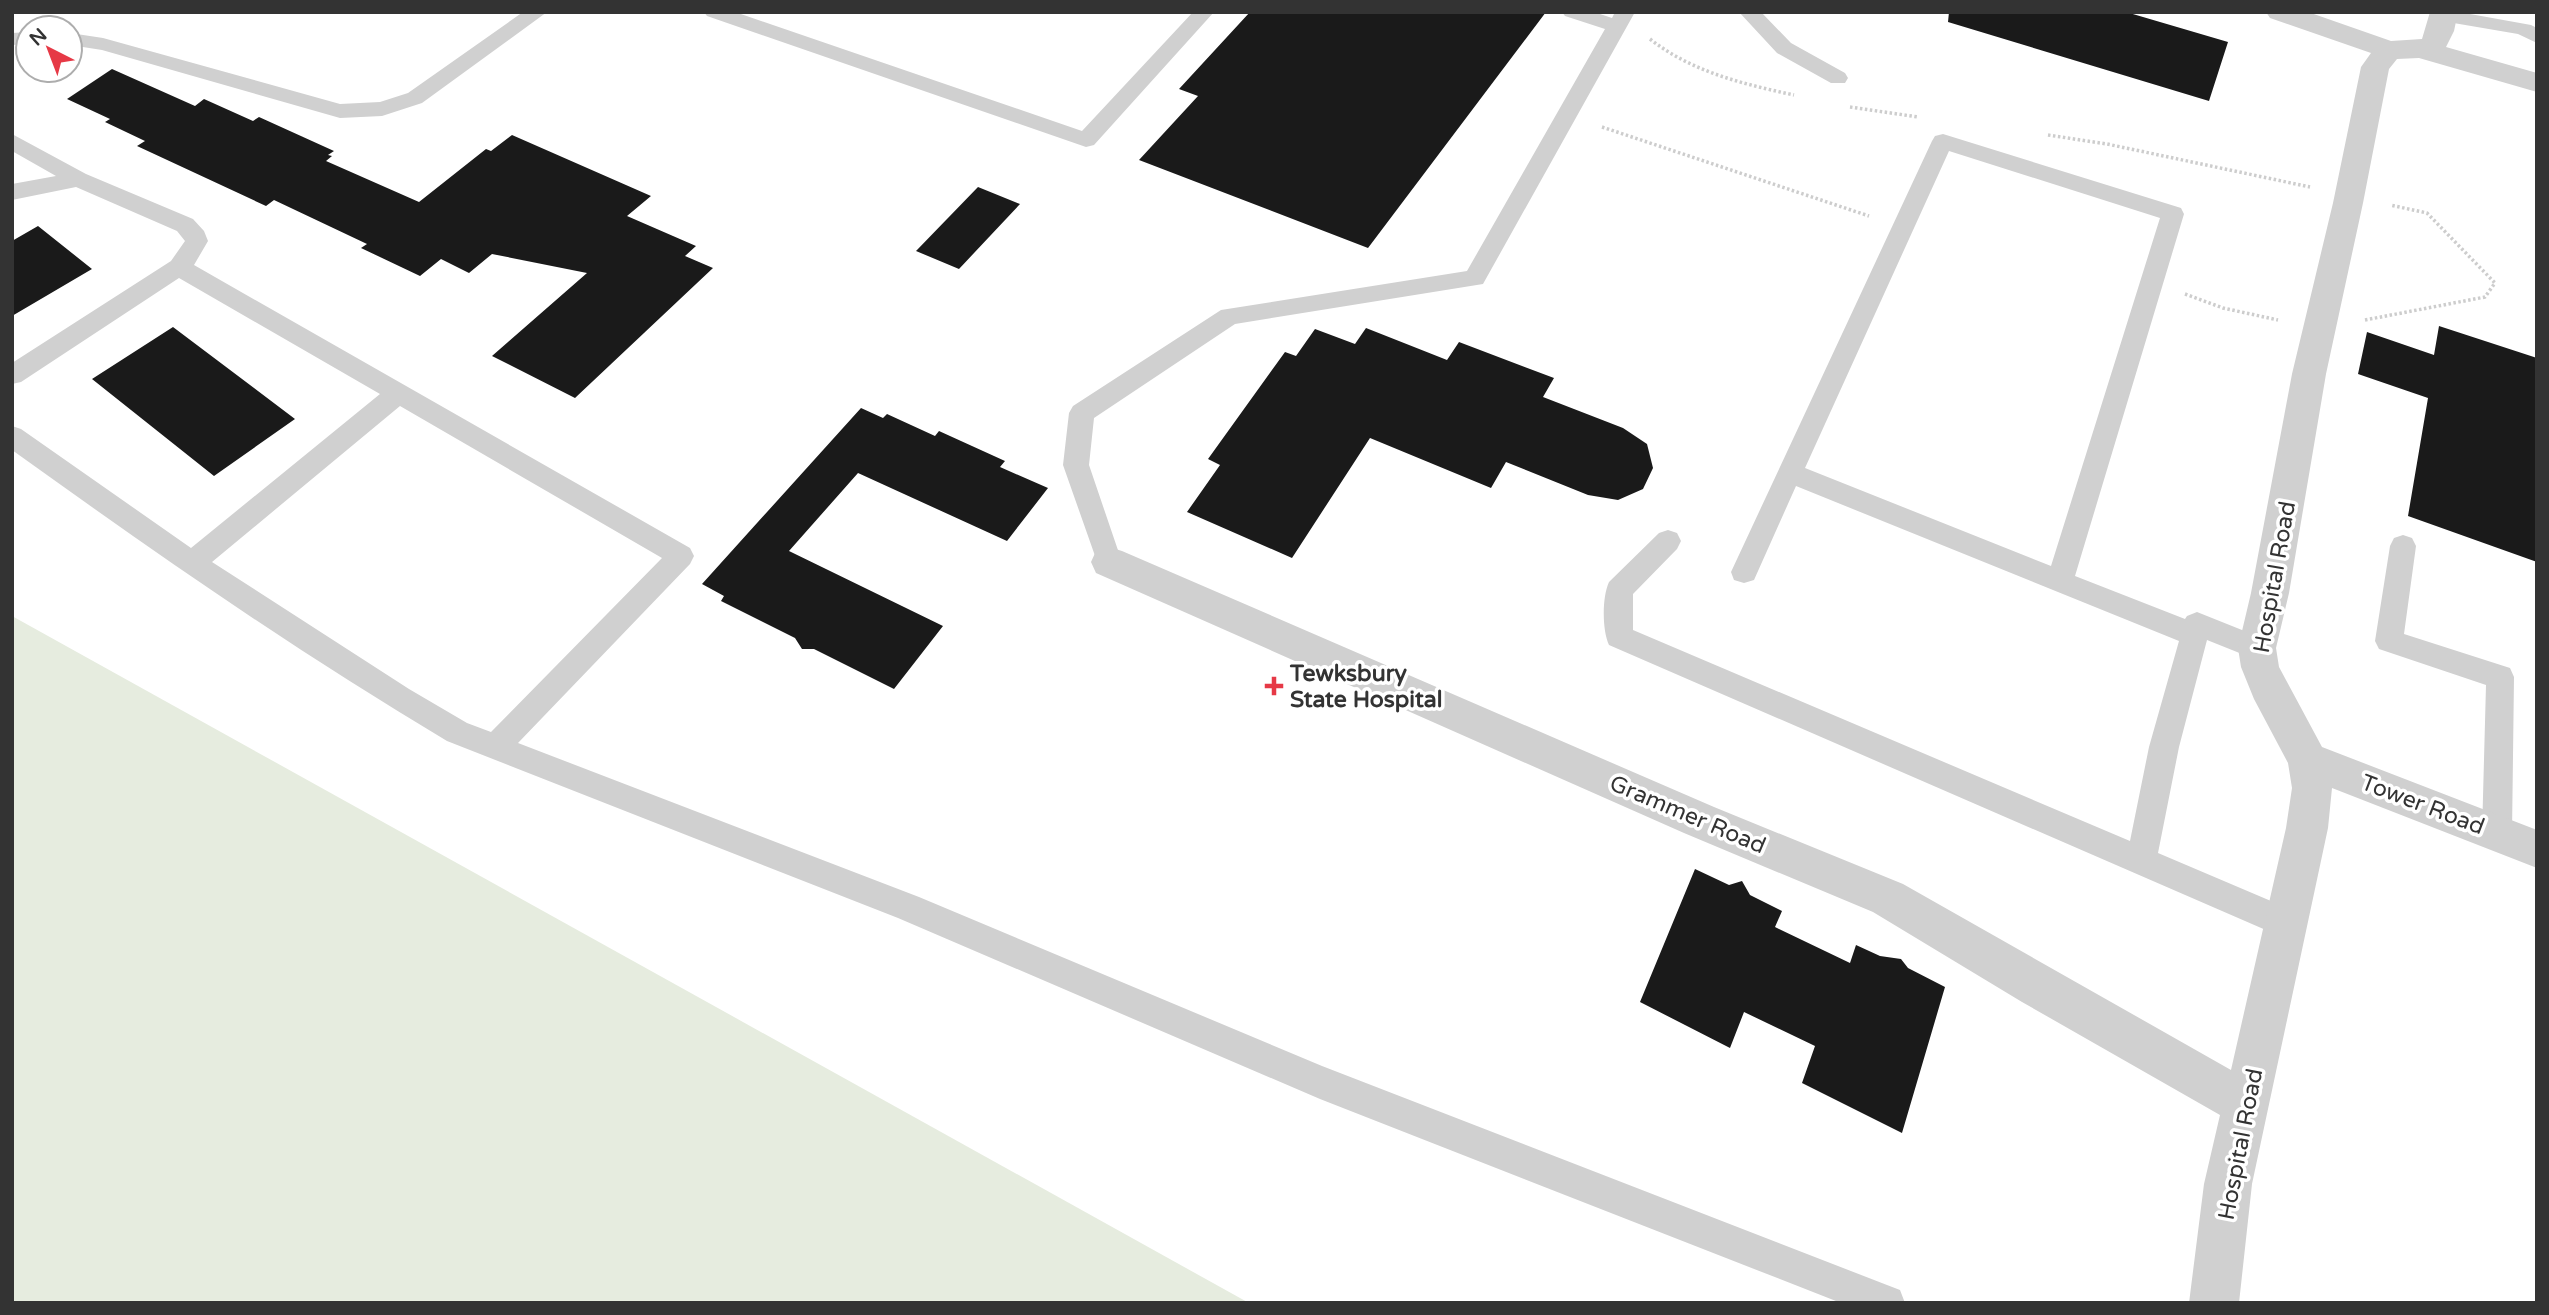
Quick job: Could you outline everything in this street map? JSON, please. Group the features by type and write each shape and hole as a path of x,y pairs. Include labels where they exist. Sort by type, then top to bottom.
{"street":[{"path":"2280,12 2404,50 2537,83"},
{"name":"Hospital Road","path":"2214,1303 2228,1184 2308,828 2312,788 2308,760 2274,699 2260,667 2257,648 2270,593 2309,374 2348,203 2375,67 2404,50 2433,46 2443,14"},
{"name":"Grammer Road","path":"1109,562 1699,820 1888,898 2038,987 2246,1104"},
{"name":"Tower Road","path":"2308,760 2537,849"}],"lane":[{"path":"84,41 103,44 340,111 383,109 415,98 537,12"},
{"path":"714,12 1086,140 1204,12"},
{"path":"1109,562 1076,466 1082,413 1229,316 1475,278 1621,19 1572,12"},
{"path":"2443,14 2524,29 2537,37"},
{"path":"1758,16 1784,48 1838,78"},
{"path":"12,141 78,179 195,232 197,241 194,251 179,267 12,375"},
{"path":"1744,572 1943,142 2173,214 2060,581"},
{"path":"12,192 78,179"},
{"path":"179,267 681,556 496,746"},
{"path":"192,563 398,393"},
{"path":"12,436 192,563 395,696 457,732 908,907 1320,1082 1887,1303"},
{"path":"1790,473 2194,635"},
{"path":"1668,541 1619,590 1619,637 2286,923"},
{"path":"2403,546 2389,641 2500,677 2497,834"},
{"path":"2141,861 2165,747 2197,624 2257,648"}],"path":[{"path":"1565,115 1903,228"}],"shaded area":[{"path":"12,616 1249,1303 12,1303"}],"building":[{"path":"1250,12 1546,12 1368,248 1139,160 1198,96 1179,89"},
{"path":"1949,12 2126,12 2228,42 2209,101 1948,22"},
{"path":"112,69 195,106 204,99 253,121 259,117 334,151 328,155 332,156 326,161 419,202 486,149 491,151 512,135 651,196 627,216 696,246 685,256 713,268 575,398 492,356 587,273 492,254 469,273 441,259 420,276 361,248 367,244 274,200 266,206 137,146 145,141 105,122 110,119 67,99"},
{"path":"978,187 1020,204 959,269 916,251"},
{"path":"38,226 92,269 12,316 12,241"},
{"path":"2439,326 2537,358 2537,562 2408,516 2428,398 2358,374 2367,332 2434,355"},
{"path":"173,327 295,419 214,476 92,379"},
{"path":"1366,328 1447,360 1459,342 1554,378 1543,397 1623,428 1647,444 1653,468 1643,489 1618,500 1588,495 1506,462 1491,488 1370,438 1292,558 1187,512 1220,465 1208,459 1285,352 1296,356 1315,329 1355,344"},
{"path":"861,408 883,418 887,414 935,436 939,431 1005,461 1000,467 1048,488 1007,541 858,473 789,551 943,626 894,689 814,649 802,649 795,638 721,601 724,596 702,584"},
{"path":"1695,869 1729,885 1742,881 1750,895 1782,911 1775,927 1850,963 1856,945 1880,956 1901,959 1908,968 1945,987 1902,1133 1802,1083 1815,1046 1744,1012 1730,1048 1640,1002"}],"place":[{"name":"Tewksbury State Hospital","path":"1274,686"}]}
